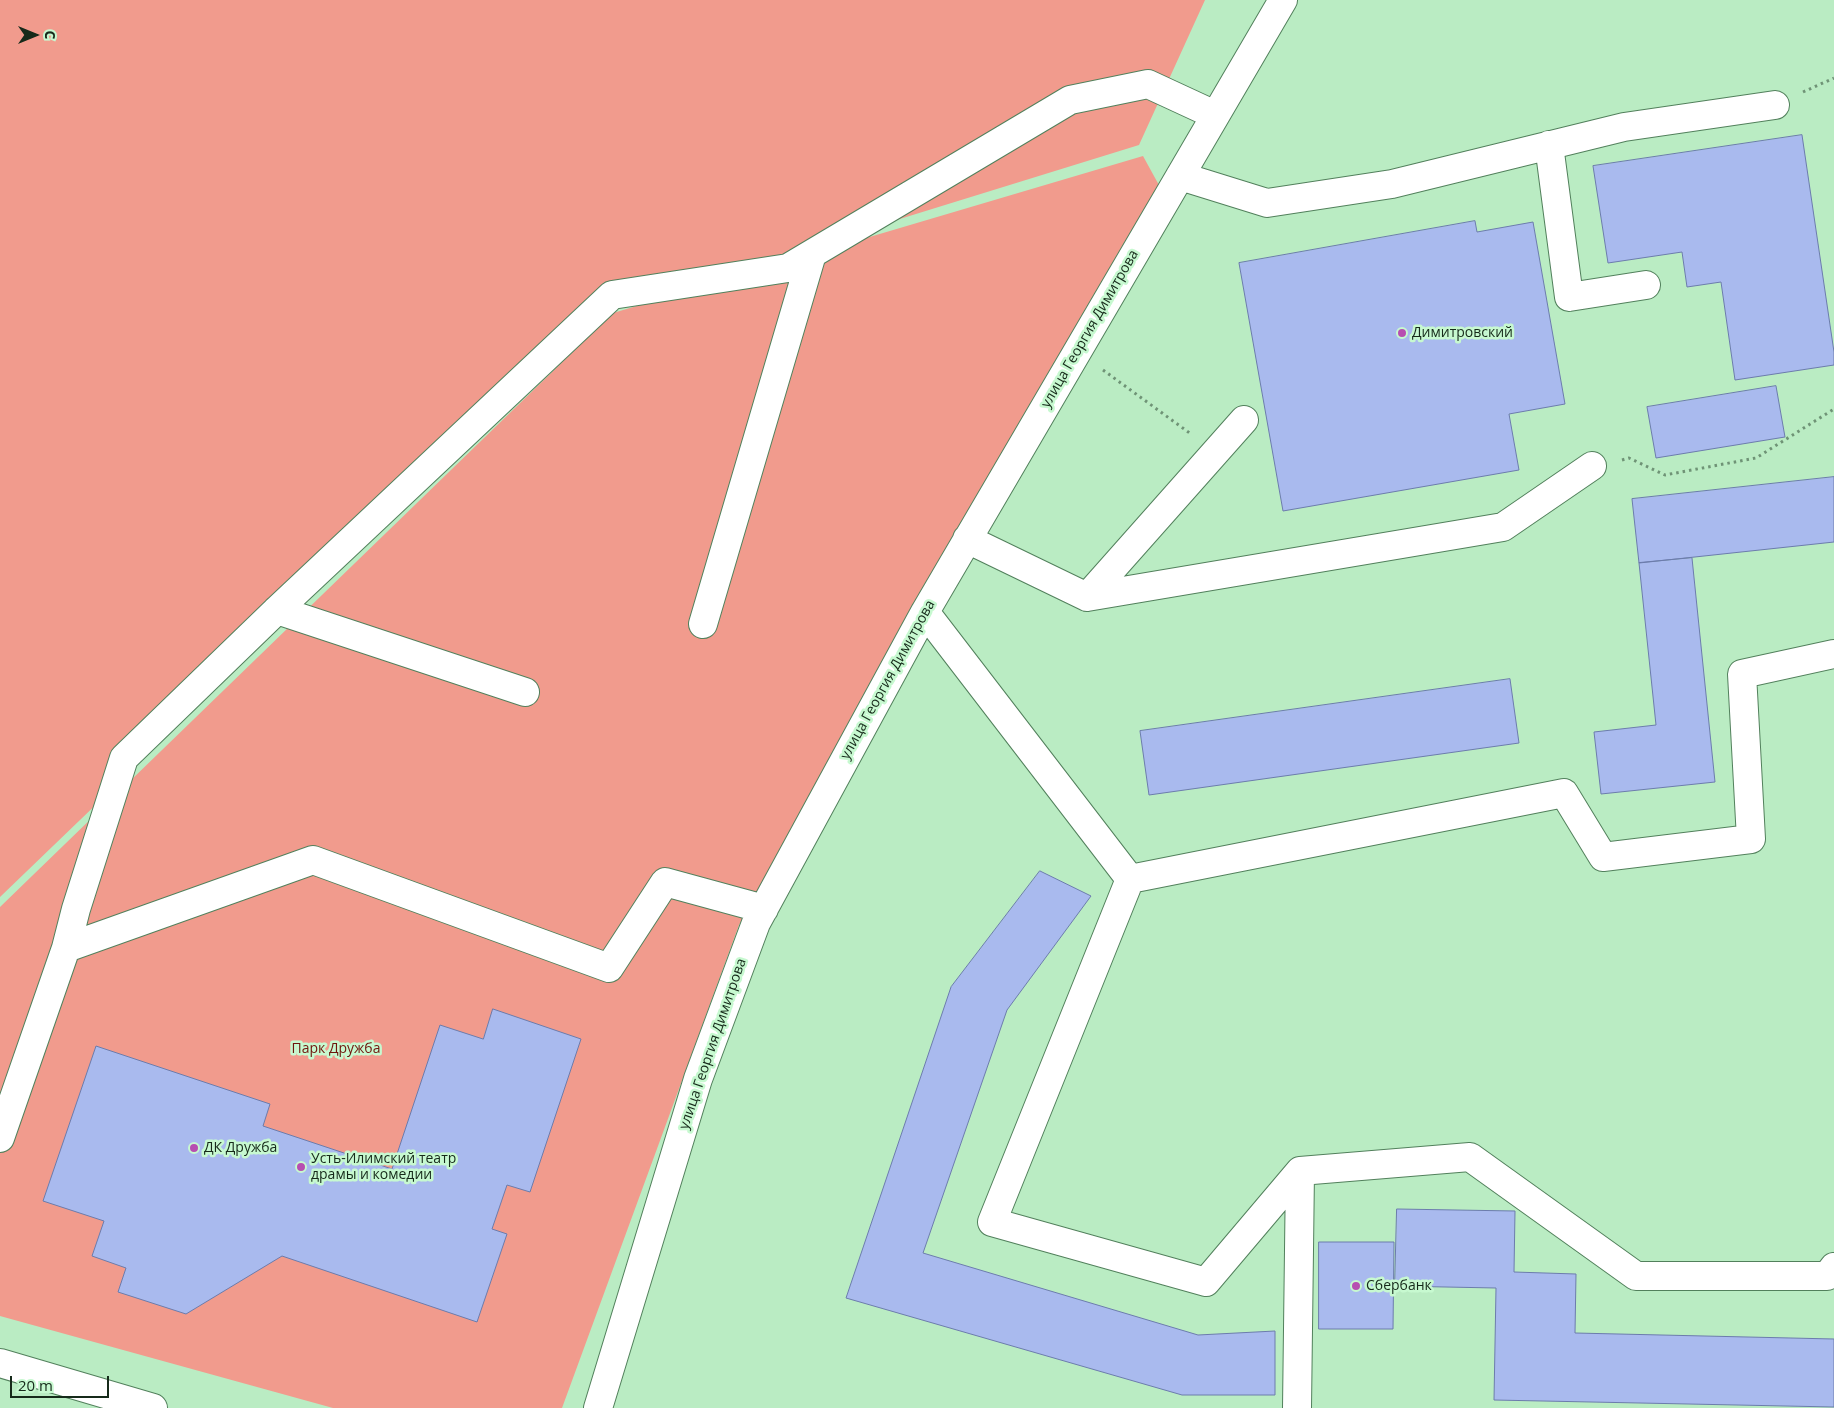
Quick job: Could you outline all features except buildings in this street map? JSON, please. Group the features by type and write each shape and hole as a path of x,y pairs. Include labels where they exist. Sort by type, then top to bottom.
{"street":[{"name":"улица Георгия Димитрова","path":"598,1408 698,1079 756,923 967,539 1283,0"},
{"path":"0,1138 66,948 76,910 124,758 277,610 612,295 788,268 1070,100 1148,84 1216,115"},
{"path":"1180,176 1267,203 1392,184 1624,127 1775,105"},
{"path":"1549,145 1569,297 1646,285"},
{"path":"703,624 812,254"},
{"path":"1087,597 1244,420"},
{"path":"967,539 1087,597 1503,527 1592,466"},
{"path":"277,610 525,692"},
{"path":"926,612 1130,880"},
{"path":"1130,880 1564,792 1603,858 1751,839 1742,674 1834,654"},
{"path":"66,948 313,860 610,968 665,882 764,908"},
{"path":"1130,880 992,1222 1206,1282 1300,1172 1470,1157 1636,1276 1827,1276 1834,1267"},
{"path":"1297,1408 1300,1172"},
{"path":"0,1363 153,1408"}],"path":[{"path":"1077,351 1138,397 1217,451"},
{"path":"1592,466 1629,458 1665,475 1756,458 1834,409"}],"green space":[{"path":"0,0 1205,0 1139,145 612,308 0,897"},
{"name":"Парк Дружба","path":"1143,156 1160,187 739,925 562,1408 333,1408 0,1316 0,907 613,313"}],"place":[{"name":"Димитровский","path":"1402,333"},
{"name":"ДК Дружба","path":"194,1148"},
{"name":"Усть-Илимский театр драмы и комедии","path":"301,1167"},
{"name":"Сбербанк","path":"1356,1286"}]}
